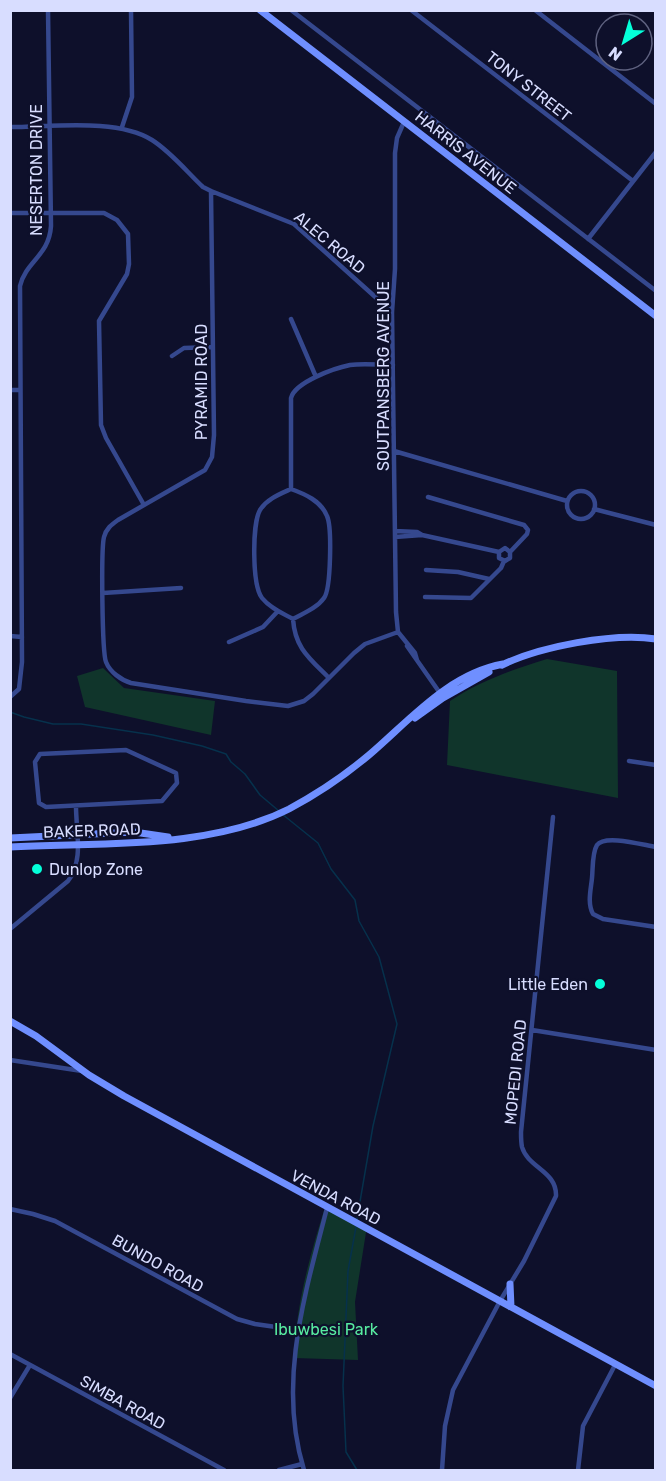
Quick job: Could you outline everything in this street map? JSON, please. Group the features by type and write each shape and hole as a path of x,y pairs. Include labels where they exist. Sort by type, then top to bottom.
{"main road":[{"name":"HARRIS AVENUE","path":"260,10 656,316"},
{"name":"BAKER ROAD","path":"10,847 174,839 234,829 272,817 347,773 442,695 476,673 573,644 611,639 654,638"},
{"name":"BAKER ROAD","path":"10,838 134,832 174,839"},
{"name":"VENDA ROAD","path":"10,1021 124,1096 656,1386"},
{"path":"510,1284 512,1307"}],"street":[{"name":"NESERTON DRIVE","path":"10,697 19,688 21,681 20,286 24,274 48,243 50,213 48,10"},
{"path":"122,128 132,97 131,10"},
{"path":"291,10 656,291"},
{"name":"TONY STREET","path":"411,10 633,181"},
{"path":"535,10 656,104"},
{"name":"SOUTPANSBERG AVENUE","path":"398,632 392,312 395,269 395,153 397,138 404,122"},
{"path":"10,127 122,128 154,142 203,187 211,191"},
{"path":"588,240 656,152"},
{"name":"ALEC ROAD","path":"211,191 294,224 392,312"},
{"name":"PYRAMID ROAD","path":"211,191 214,435 211,461 205,470 111,525 105,534 102,557 105,659 112,670 127,682 283,706 304,701 365,644 398,632"},
{"path":"10,213 104,213 117,220 128,234 129,269 99,321 101,425 144,505"},
{"path":"291,319 316,377"},
{"path":"172,356 183,348 213,348"},
{"path":"291,489 292,395 298,386 316,377 349,366 393,365"},
{"path":"10,390 20,390"},
{"path":"394,450 567,501"},
{"path":"291,489 268,501 260,510 256,520 256,585 261,597 293,619"},
{"path":"291,489 315,500 328,516 330,581 328,593 315,607 293,619"},
{"path":"583,490 594,499 594,509 586,518 577,518 570,513 567,501 573,493 583,490"},
{"path":"424,597 467,599 474,595 501,568 504,561 510,558 510,552 528,530 525,526 428,497"},
{"path":"594,509 656,525"},
{"path":"395,531 417,532 422,535"},
{"path":"395,537 422,535 499,552 505,548 510,552"},
{"path":"499,552 499,558 504,561"},
{"path":"426,570 458,572 489,579"},
{"path":"104,593 181,588"},
{"path":"229,642 263,627 278,610"},
{"path":"293,619 299,647 329,678"},
{"path":"398,632 409,651 442,695"},
{"path":"10,636 22,637"},
{"path":"126,750 172,771 177,777 175,788 160,802 76,806 46,807 39,803 35,762 39,755 126,750"},
{"path":"629,761 656,765"},
{"name":"BAKER ROAD","path":"76,806 77,835"},
{"name":"MOPEDI ROAD","path":"442,1470 445,1426 453,1390 542,1228 556,1196 552,1179 531,1162 521,1146 540,926 553,817"},
{"path":"10,929 68,881 77,867 77,835"},
{"path":"656,847 615,840 602,841 595,850 590,904 593,914 603,919 656,927"},
{"path":"532,1030 656,1050"},
{"path":"10,1060 84,1071"},
{"path":"303,1470 292,1414 297,1330 307,1281 327,1208"},
{"name":"BUNDO ROAD","path":"10,1209 55,1221 237,1319 297,1330"},
{"name":"SIMBA ROAD","path":"10,1354 224,1470"},
{"path":"10,1398 30,1365"},
{"path":"578,1470 583,1426 615,1365"},
{"path":"279,1470 302,1464"}],"green space":[{"path":"547,659 617,671 618,798 447,765 450,701 497,676"},
{"path":"103,668 124,688 215,701 211,735 85,707 77,676"},
{"name":"Ibuwbesi Park","path":"326,1204 367,1226 355,1302 358,1360 294,1358 295,1338 305,1280"}],"waterway":[{"path":"10,712 53,724 81,724 153,735 226,754 231,762 245,774 260,795 279,811"},
{"path":"282,814 318,843 331,869 355,900 359,921 379,957 397,1024 373,1126 357,1219"},
{"path":"356,1227 348,1271 343,1386 346,1452 357,1470"}],"place":[{"name":"Dunlop Zone","path":"37,869"},
{"name":"Little Eden","path":"600,984"}]}
